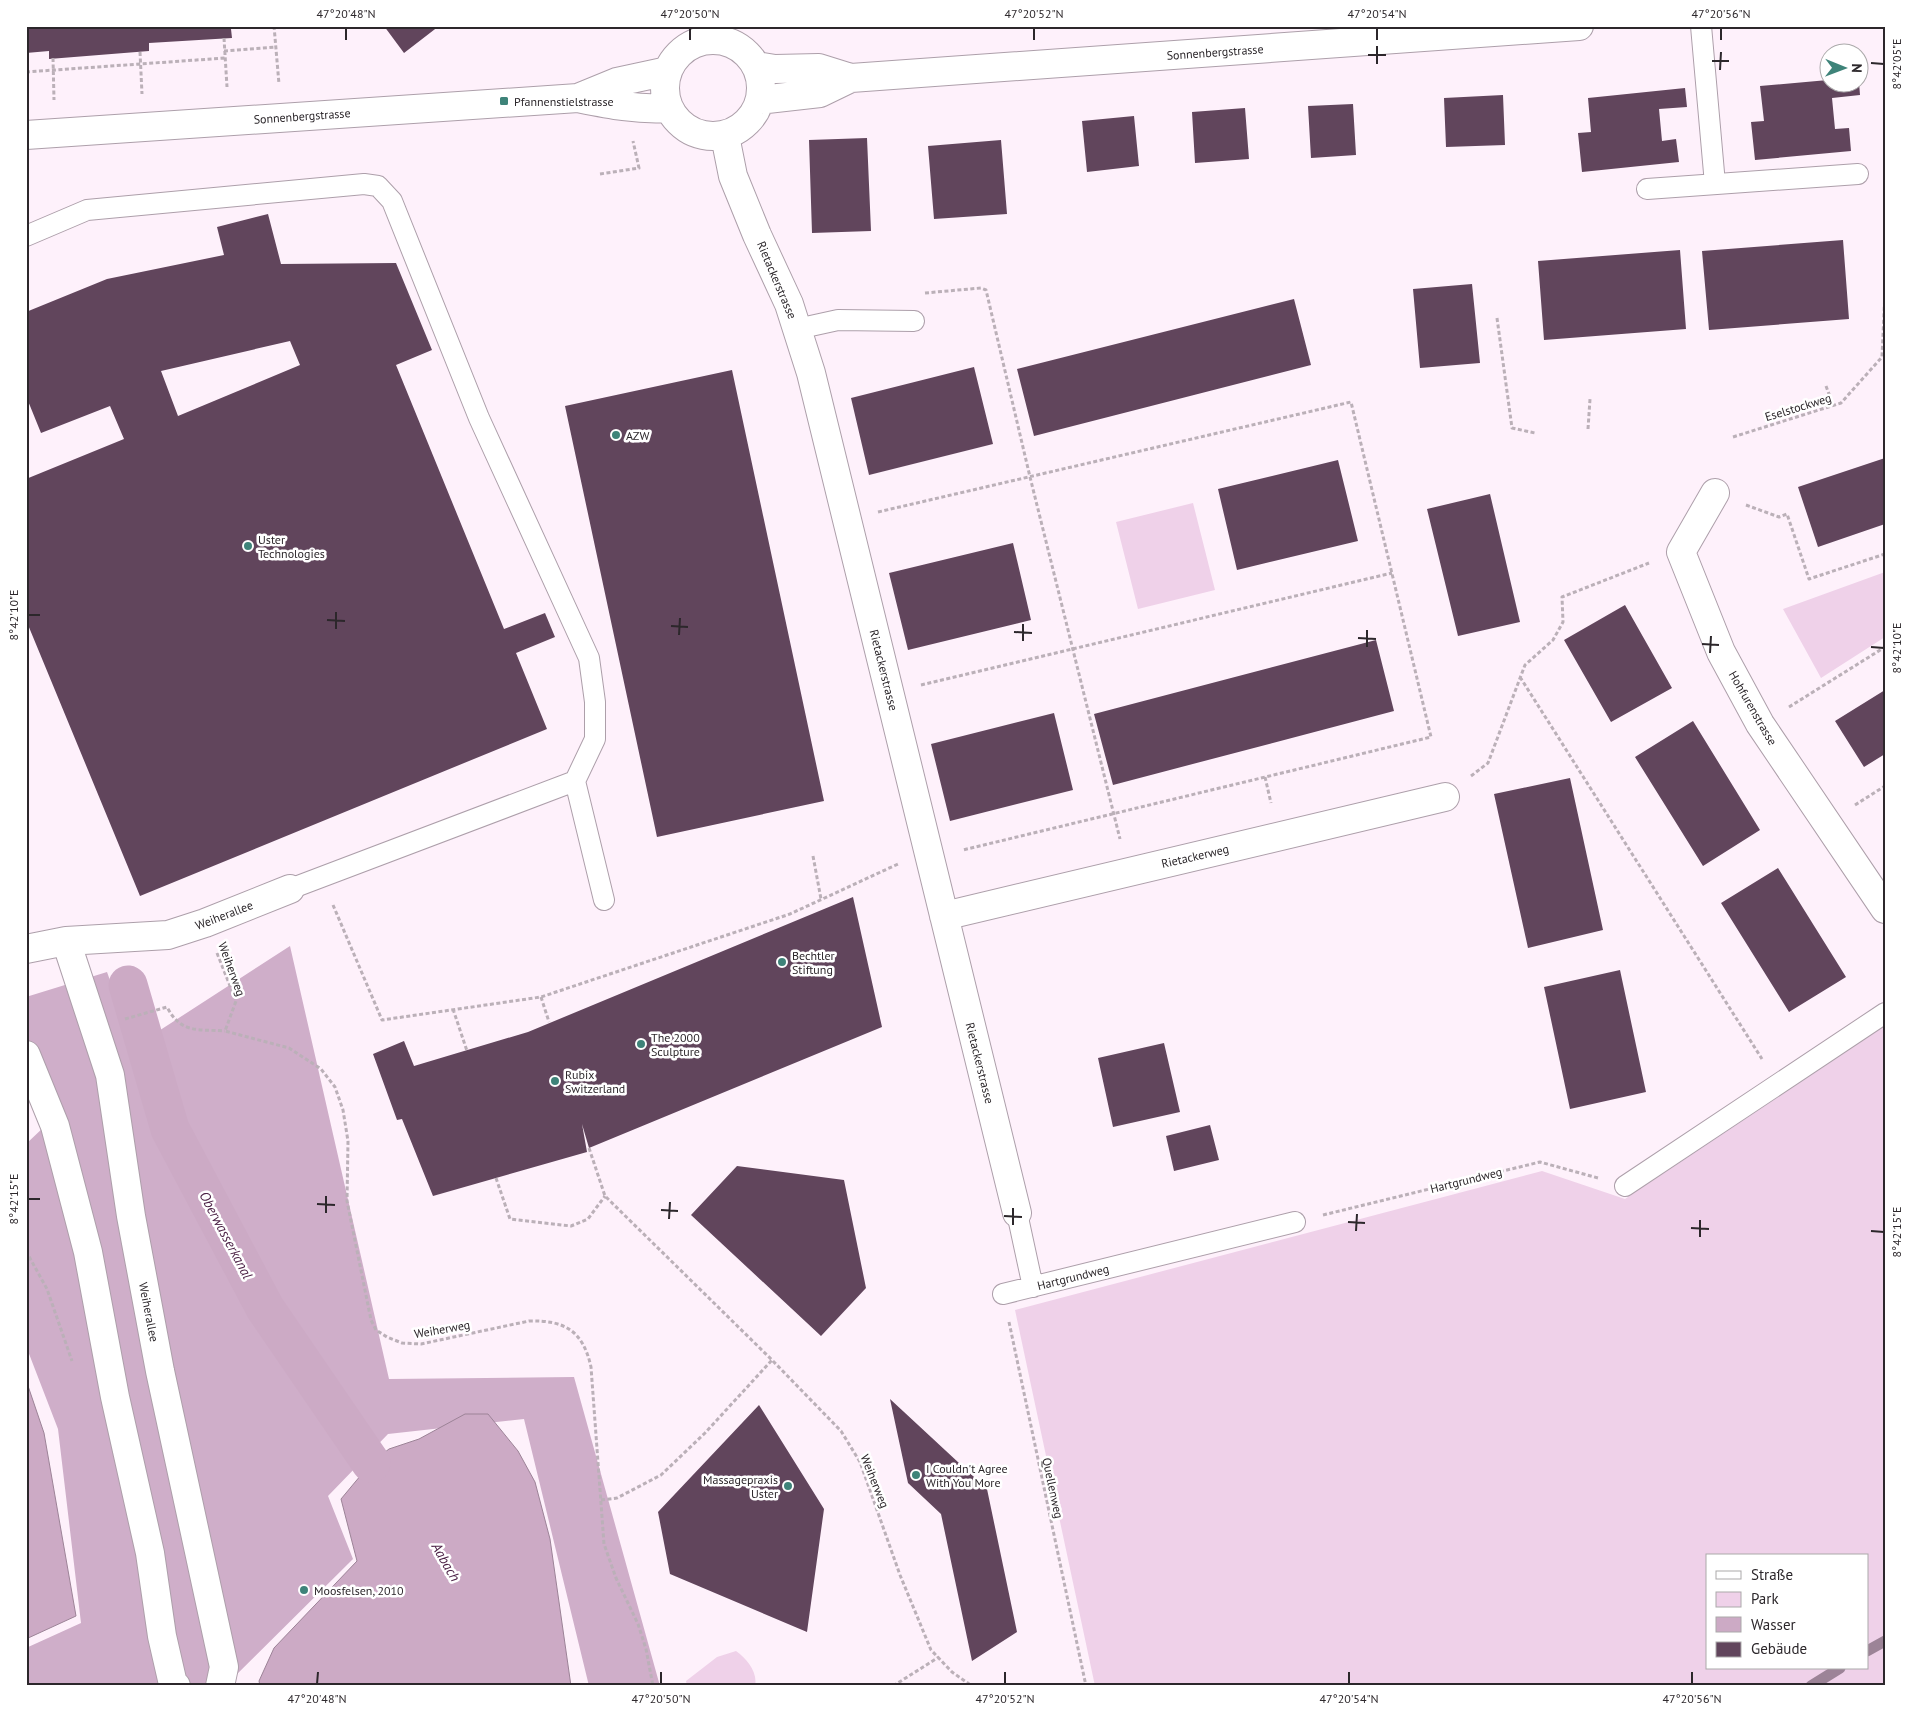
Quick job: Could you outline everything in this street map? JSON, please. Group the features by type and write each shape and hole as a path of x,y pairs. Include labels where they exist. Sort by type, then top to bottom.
{"street":[{"name":"Sonnenbergstrasse","path":"756,66 775,69 818,68 851,78 1579,26"},
{"path":"707,33 744,51 756,66 761,83 760,100 753,116 741,128 724,136 705,136 686,129 675,120 668,108 664,90 668,71 677,55 707,33"},
{"name":"Sonnenbergstrasse","path":"578,98 617,82 668,71"},
{"name":"Sonnenbergstrasse","path":"760,100 820,94 851,78"},
{"name":"Sonnenbergstrasse","path":"26,135 578,98 618,106 646,109 668,108"},
{"name":"Rietackerstrasse","path":"724,136 733,176 789,304 811,373 1017,1213"},
{"path":"1680,552 1715,492"},
{"name":"Hohfurenstrasse","path":"1680,552 1721,652 1760,724 1885,909"},
{"name":"Rietackerweg","path":"944,916 1446,797"},
{"name":"Weiherallee","path":"26,949 66,941 168,935 205,923 290,889"},
{"name":"Weiherallee","path":"66,941 110,1075 131,1216 155,1342 224,1666 220,1686"},
{"path":"26,1055 55,1126 88,1252 116,1397 150,1552 162,1636 173,1684 176,1686"}],"lane":[{"path":"1701,26 1715,184"},
{"path":"1647,189 1858,174"},
{"path":"26,236 87,210 364,184 378,186 392,201 479,418 589,658 595,702 595,739 575,781 604,900"},
{"path":"797,329 838,320 914,321"},
{"path":"290,889 575,781"},
{"path":"1625,1186 1885,1012"},
{"path":"1017,1213 1033,1287"},
{"name":"Hartgrundweg","path":"1003,1294 1294,1222"}],"path":[{"path":"274,26 279,92"},
{"path":"224,38 229,121"},
{"path":"224,51 276,46"},
{"path":"140,52 143,127"},
{"path":"54,58 55,133"},
{"path":"26,72 225,58"},
{"path":"600,174 639,168 633,140"},
{"path":"922,293 981,288 986,290 1127,872"},
{"name":"Eselstockweg","path":"1733,436 1842,403 1882,357 1885,292"},
{"path":"1497,318 1512,428 1535,433"},
{"path":"1826,386 1833,406"},
{"path":"1588,429 1590,399"},
{"path":"876,512 1351,402 1392,573 1431,737 957,851"},
{"path":"1779,517 1787,514 1809,579 1885,554"},
{"path":"1446,797 1488,763 1524,664 1553,640 1563,622 1562,597 1680,552"},
{"path":"918,686 1392,573"},
{"path":"1760,724 1885,646"},
{"path":"1520,677 1765,1063"},
{"path":"813,856 821,899"},
{"path":"321,877 382,1020 541,997 790,914 899,863"},
{"name":"Weiherweg","path":"205,923 236,1001 224,1031 289,1048 321,1069 335,1087 343,1110 348,1141 347,1201 371,1320 376,1330 402,1343 421,1344 529,1321 544,1321 558,1324 571,1330 580,1338 588,1352 591,1367 604,1544 616,1578 638,1624 646,1650 653,1686"},
{"path":"541,997 549,1022"},
{"path":"118,1022 167,1007 173,1018 188,1029 224,1031"},
{"path":"453,1009 467,1051"},
{"name":"Weiherweg","path":"589,1148 605,1196 772,1360 840,1431 860,1462 900,1575 931,1650 952,1672 972,1686"},
{"name":"Hartgrundweg","path":"1294,1222 1540,1162 1625,1186"},
{"path":"496,1178 510,1219 571,1226 588,1219 605,1196"},
{"path":"26,1251 47,1289 74,1364"},
{"name":"Quellenweg","path":"1003,1294 1086,1686"},
{"path":"600,1500 617,1498 661,1475 705,1433 772,1360"},
{"path":"893,1686 939,1657"}],"green space":[{"path":"1193,503 1215,590 1138,609 1116,522"},
{"path":"1885,572 1885,637 1821,678 1783,609"},
{"path":"1885,1026 1885,1686 1095,1686 1015,1310 1542,1171 1625,1199"},
{"path":"736,1651 751,1666 755,1676 755,1686 687,1686 686,1681 717,1657"}],"shaded area":[{"path":"290,946 389,1379 574,1377 660,1686 589,1686 524,1419 388,1434 328,1496 353,1559 225,1686 26,1686 26,1648 81,1623 58,1429 26,1346 26,1144 45,1126 26,1080 26,997 107,972 134,1047"}],"water":[{"path":"26,1380 44,1433 76,1616 26,1639"},
{"name":"Aabach","path":"465,1414 488,1414 518,1451 535,1482 550,1539 571,1686 260,1686 259,1681 274,1648 357,1561 341,1499 371,1463 389,1449 419,1439"}],"building":[{"path":"26,26 256,26 256,28 231,29 232,38 149,43 149,51 49,59 49,51 26,53"},
{"path":"384,26 439,26 404,53"},
{"path":"1818,81 1818,92 1860,92 1860,95 1832,98 1835,129 1849,128 1851,151 1755,160 1751,122 1764,121 1760,86"},
{"path":"1685,88 1687,107 1659,109 1662,141 1676,139 1679,162 1582,172 1578,133 1591,132 1588,98"},
{"path":"1503,95 1505,145 1446,147 1444,98"},
{"path":"1353,104 1356,155 1311,158 1308,106"},
{"path":"1245,108 1249,159 1195,163 1192,112"},
{"path":"1134,116 1139,166 1087,172 1082,121"},
{"path":"867,138 871,231 812,233 809,140"},
{"path":"1001,140 1007,214 934,219 928,146"},
{"name":"Uster Technologies","path":"268,214 281,264 396,263 432,350 396,365 504,629 545,613 555,637 516,653 547,729 140,896 26,620 26,479 124,439 110,406 41,433 26,396 26,312 107,279 224,255 217,227","holes":["290,341 300,365 178,416 161,371"]},
{"path":"1843,240 1849,319 1709,330 1702,251"},
{"path":"1680,250 1686,329 1544,340 1538,261"},
{"path":"1472,284 1480,363 1420,368 1413,289"},
{"path":"1294,299 1311,365 1034,436 1017,369"},
{"path":"974,367 993,444 869,475 851,398"},
{"path":"732,370 824,801 657,837 565,406"},
{"path":"1885,458 1885,524 1818,547 1798,487"},
{"path":"1338,460 1358,541 1237,570 1218,489"},
{"path":"1490,494 1520,622 1458,636 1427,509"},
{"path":"1013,543 1031,620 908,650 889,573"},
{"path":"1625,605 1672,688 1611,722 1564,640"},
{"path":"1376,640 1394,711 1113,785 1094,714"},
{"path":"1885,690 1885,754 1864,767 1835,721"},
{"path":"1054,713 1073,790 950,821 931,744"},
{"path":"1693,721 1760,830 1703,866 1635,757"},
{"path":"1570,778 1603,930 1528,948 1494,794"},
{"path":"1778,868 1846,977 1789,1012 1721,903"},
{"name":"Bechtler Stiftung","path":"853,897 882,1027 589,1148 582,1124 587,1152 433,1196 402,1119 397,1120 373,1054 404,1041 414,1066 528,1032"},
{"path":"1620,970 1646,1092 1570,1109 1544,987"},
{"path":"1164,1043 1180,1112 1113,1127 1098,1058"},
{"path":"1210,1125 1219,1160 1174,1171 1166,1136"},
{"path":"737,1166 844,1180 866,1288 821,1336 691,1215"},
{"path":"890,1399 987,1489 1017,1632 972,1661 941,1514 908,1483"},
{"path":"759,1405 824,1509 807,1632 670,1574 658,1512"}],"waterway":[{"name":"Oberwasserkanal","path":"128,985 170,1129 265,1308 371,1463"},
{"path":"1868,1650 1885,1641"},
{"path":"1811,1686 1837,1670"}],"place":[{"name":"Pfannenstielstrasse","path":"504,101"},
{"name":"AZW","path":"616,435"},
{"name":"Uster Technologies","path":"248,546"},
{"name":"Bechtler Stiftung","path":"782,962"},
{"name":"The 2000 Sculpture","path":"641,1044"},
{"name":"Rubix Switzerland","path":"555,1081"},
{"name":"I Couldn't Agree With You More","path":"916,1475"},
{"name":"Massagepraxis Uster","path":"788,1486"},
{"name":"Moosfelsen, 2010","path":"304,1590"}]}
